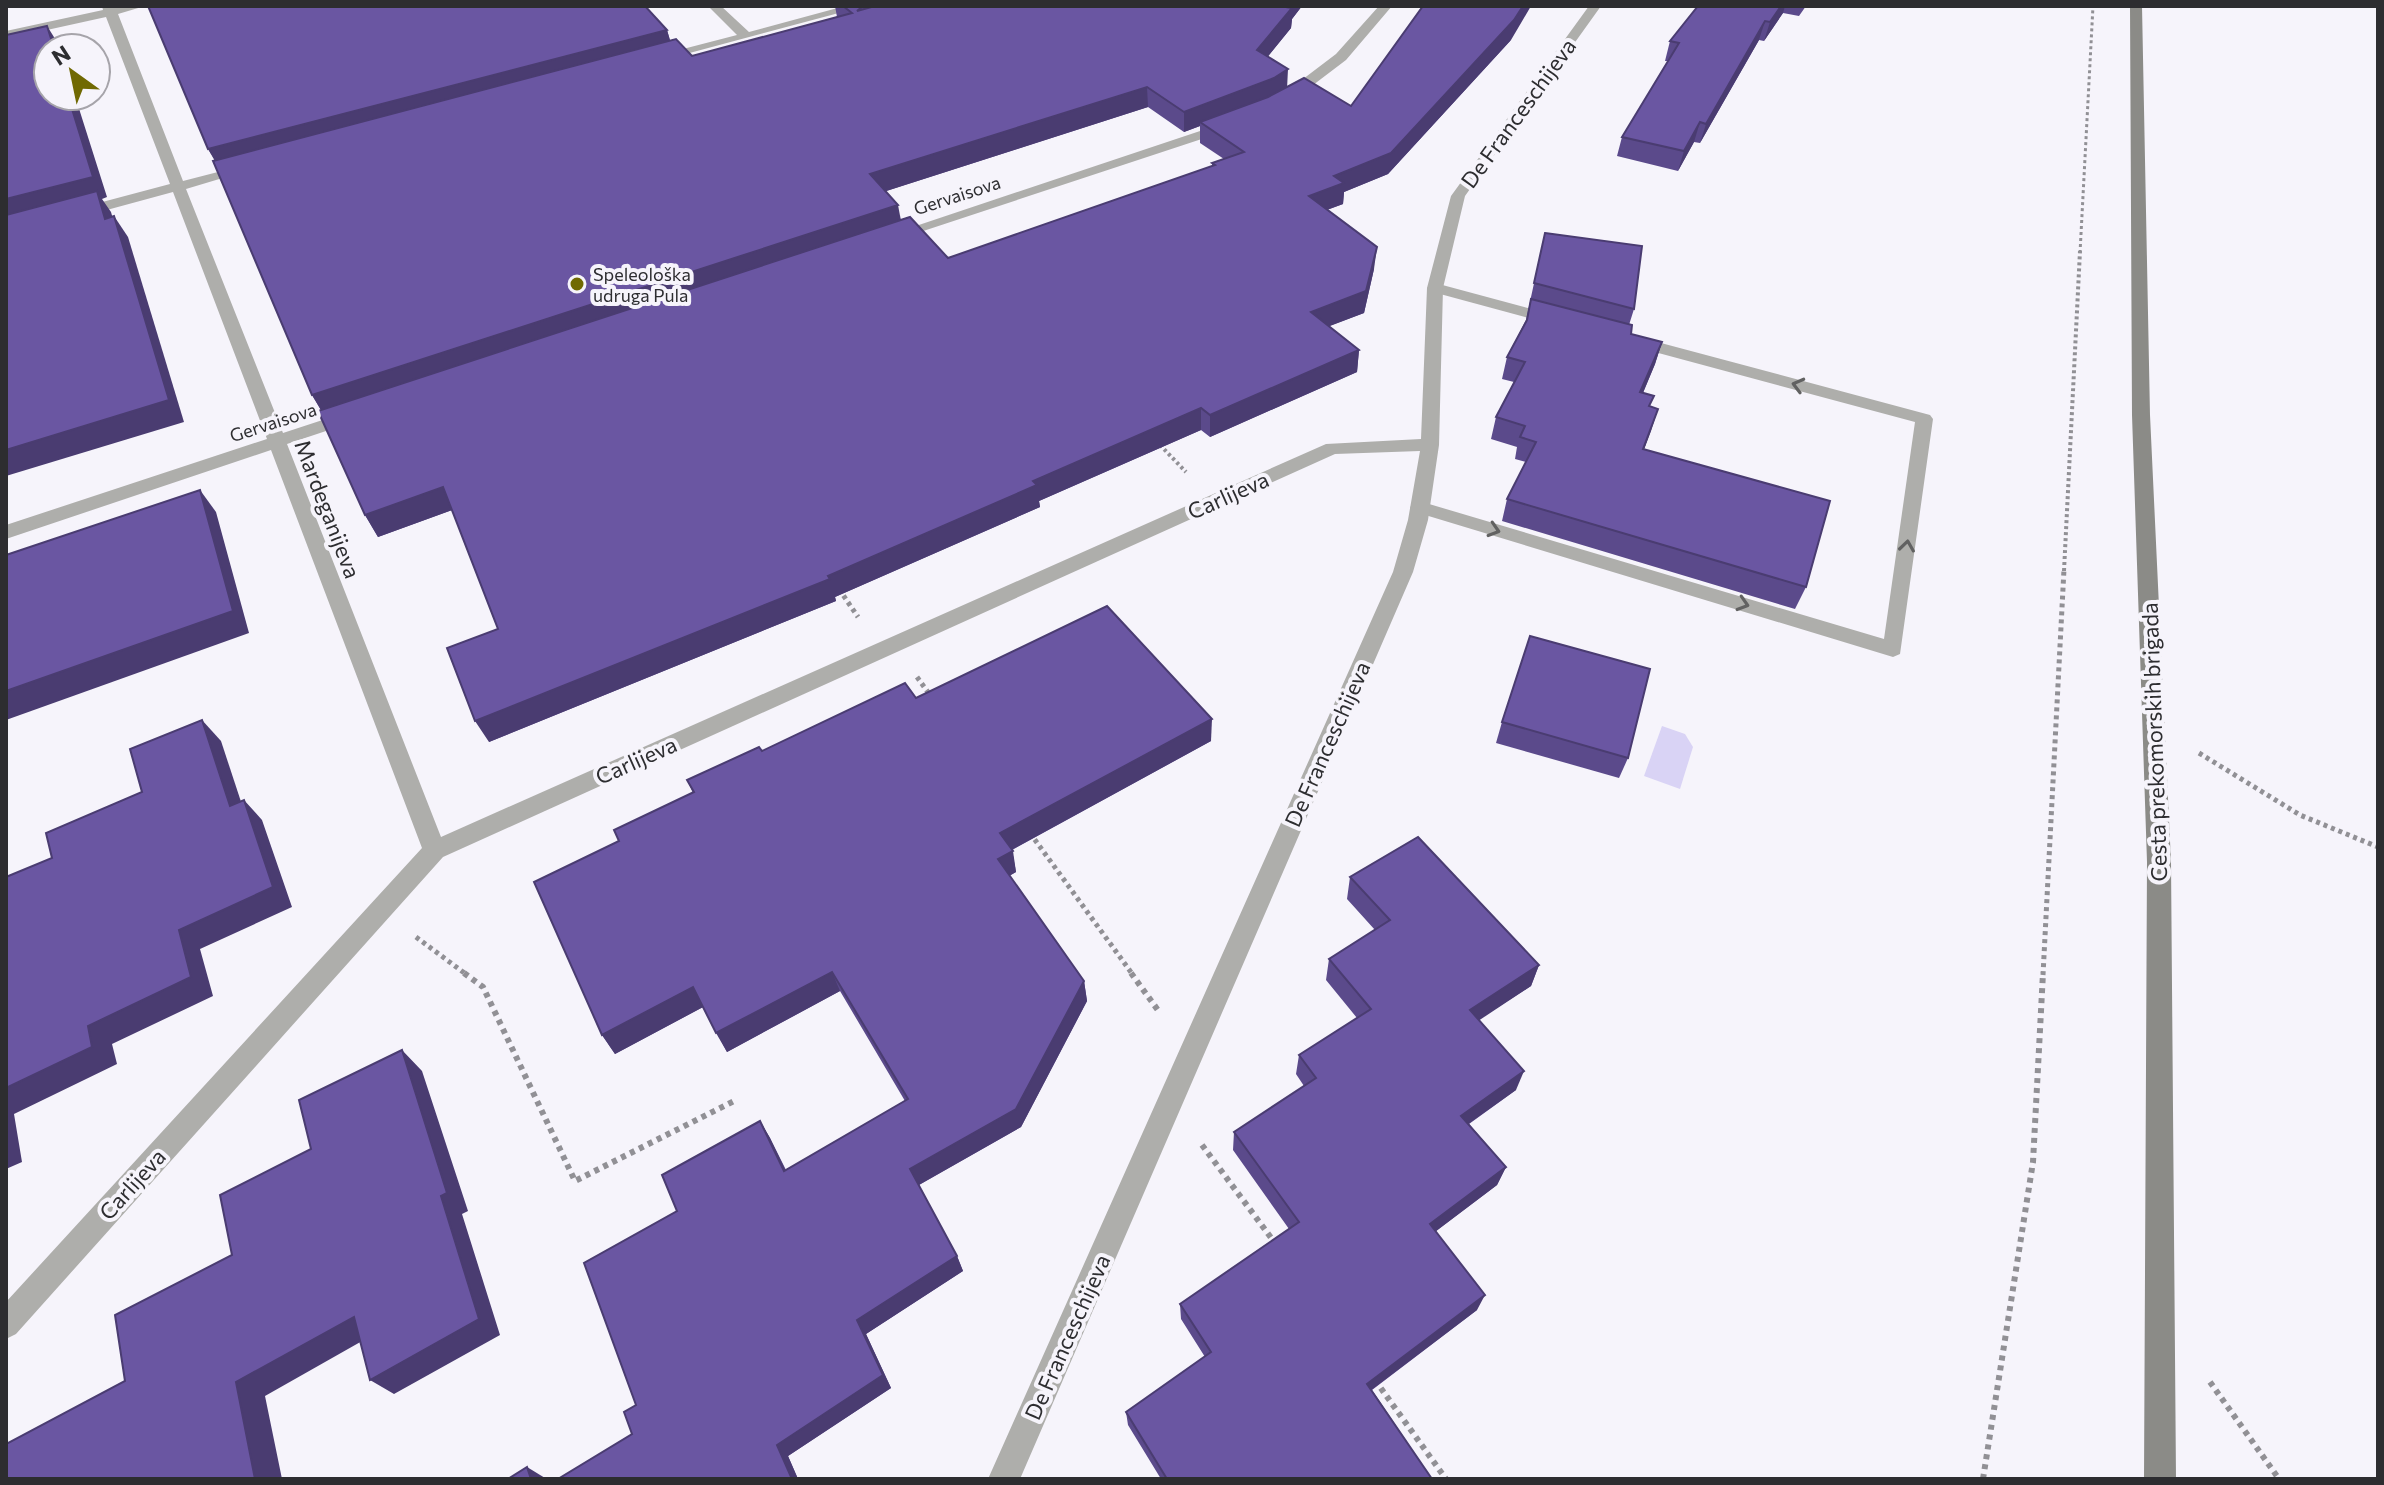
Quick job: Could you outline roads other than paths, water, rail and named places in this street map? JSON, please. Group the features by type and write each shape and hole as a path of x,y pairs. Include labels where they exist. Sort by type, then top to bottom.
{"main road":[{"name":"Cesta prekomorskih brigada","path":"2136,6 2141,415 2159,862 2160,1479"}],"street":[{"path":"6,35 109,9 139,6"},
{"path":"714,6 746,36"},
{"path":"654,61 859,6"},
{"path":"1267,108 1309,83 1341,57 1386,6"},
{"name":"De Franceschijeva","path":"1004,1479 1403,572 1430,445 1435,288 1458,196 1595,6"},
{"name":"Mardeganijeva","path":"109,9 435,850"},
{"name":"Gervaisova","path":"872,244 1241,120"},
{"path":"68,215 269,162"},
{"path":"1435,288 1573,325"},
{"path":"1419,507 1893,649 1924,419 1619,337"},
{"name":"Gervaisova","path":"6,532 366,412"},
{"name":"Carlijeva","path":"6,1324 435,850 1332,448 1430,445"}],"place":[{"name":"Speleološka udruga Pula","path":"577,284"}]}
